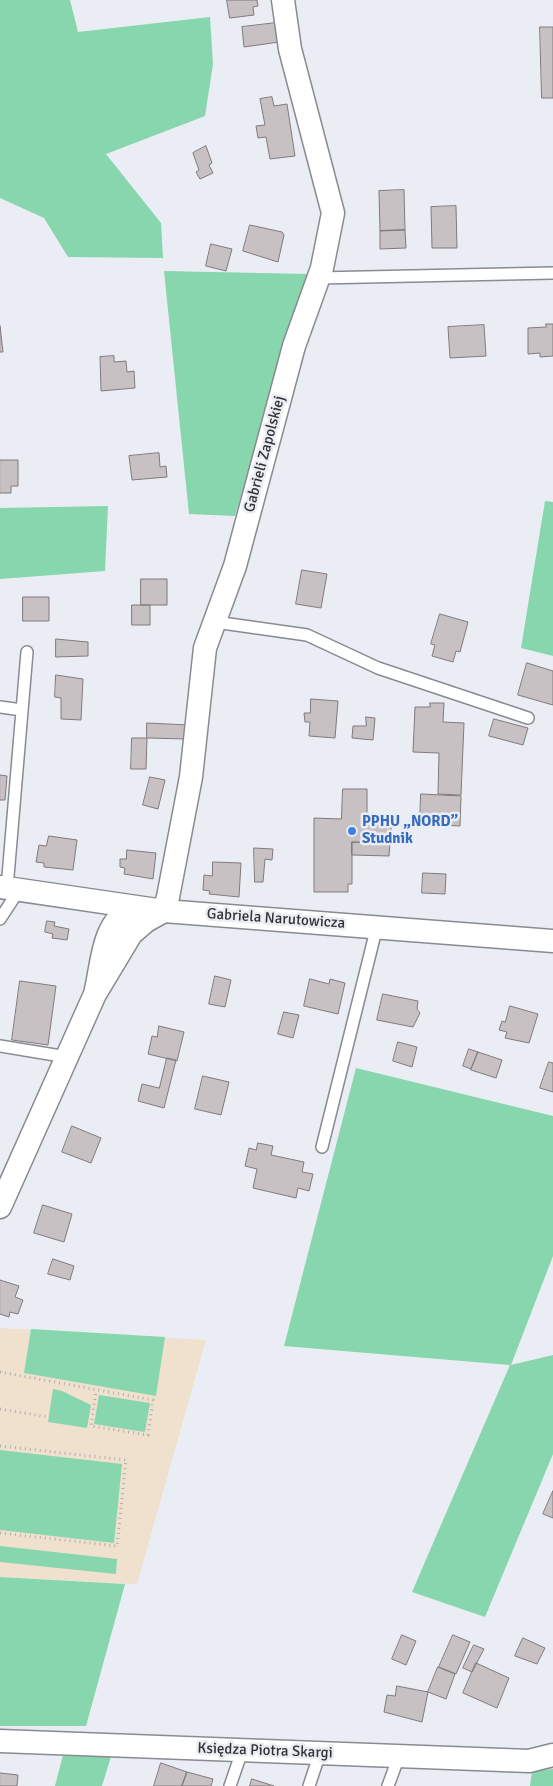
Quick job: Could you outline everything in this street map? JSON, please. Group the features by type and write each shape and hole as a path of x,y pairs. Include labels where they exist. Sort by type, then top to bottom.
{"street":[{"name":"Gabrieli Zapolskiej","path":"164,910 192,777 205,648 235,566 294,346 318,278 333,213 290,49 283,0"},
{"name":"Gabriela Narutowicza","path":"9,888 134,908 553,941"},
{"path":"91,901 101,915 107,937"},
{"path":"3,1195 95,994 131,934 134,924 134,908 118,917 107,937 95,994"},
{"path":"131,934 146,921 164,910"},
{"name":"Księdza Piotra Skargi","path":"0,1741 49,1741 242,1751 529,1761 553,1760"},
{"name":"Księdza Piotra Skargi","path":"529,1761 553,1755"}],"lane":[{"path":"318,278 553,273"},
{"path":"215,622 307,635 378,668 528,718"},
{"path":"1,915 9,888 27,652"},
{"path":"0,707 22,710"},
{"path":"322,1147 377,926"},
{"path":"0,1046 67,1057"},
{"path":"230,1786 242,1751"},
{"path":"309,1786 320,1753"},
{"path":"388,1786 398,1756"}],"path":[{"path":"0,1372 153,1400 148,1435 91,1426 96,1391"},
{"path":"0,1409 49,1417"},
{"path":"0,1446 126,1460 117,1546 0,1533"}],"shaded area":[{"path":"0,1328 206,1340 137,1584 0,1577"}],"green space":[{"path":"0,0 70,0 78,32 210,17 213,64 205,116 106,154 161,223 163,258 68,257 44,218 0,198"},
{"path":"164,271 308,274 235,516 189,514"},
{"path":"545,501 553,502 553,656 521,648"},
{"path":"108,506 105,571 0,579 0,508"},
{"path":"356,1068 553,1116 553,1256 511,1365 553,1355 553,1454 485,1617 412,1592 510,1365 284,1346"},
{"path":"31,1329 165,1337 156,1396 24,1373"},
{"path":"53,1389 62,1391 91,1405 87,1428 48,1422"},
{"path":"99,1395 150,1403 145,1432 94,1424"},
{"path":"0,1450 122,1464 114,1543 0,1530"},
{"path":"0,1546 117,1559 116,1574 0,1562"},
{"path":"0,1577 125,1584 86,1726 0,1726"},
{"path":"113,1750 102,1786 55,1786 64,1751"},
{"path":"553,1769 553,1786 530,1786 532,1771"}],"building":[{"path":"227,0 257,0 258,6 253,7 254,15 230,18"},
{"path":"276,23 279,42 244,47 242,27"},
{"path":"540,27 553,27 553,98 542,98"},
{"path":"272,97 274,106 287,104 295,156 270,159 266,137 258,138 256,126 265,125 260,99"},
{"path":"206,146 212,163 209,165 213,173 200,179 196,172 199,170 193,153"},
{"path":"404,190 405,230 380,231 379,191"},
{"path":"456,206 457,248 432,248 431,207"},
{"path":"250,225 282,232 284,235 278,262 243,251"},
{"path":"405,230 406,248 380,249 380,231"},
{"path":"211,244 232,249 226,271 206,266"},
{"path":"546,324 553,324 553,356 540,357 540,353 528,354 528,328 546,327"},
{"path":"484,325 486,356 450,358 448,327"},
{"path":"0,326 3,352 0,352"},
{"path":"114,356 114,362 126,361 127,372 134,371 135,388 101,391 100,357"},
{"path":"159,453 160,467 166,466 167,477 132,480 129,456"},
{"path":"0,460 18,460 18,486 11,486 11,493 0,493"},
{"path":"302,570 327,574 321,608 296,604"},
{"path":"141,579 167,579 167,605 141,605"},
{"path":"23,597 49,597 49,621 23,621"},
{"path":"132,605 150,605 150,625 132,625"},
{"path":"440,614 468,622 460,652 456,651 453,662 432,656 435,645 431,644"},
{"path":"56,639 88,642 88,656 56,657"},
{"path":"527,663 553,671 553,705 518,695"},
{"path":"56,675 83,679 81,720 61,719 61,698 55,697"},
{"path":"311,699 338,701 335,738 309,736 310,722 305,722 304,713 310,713"},
{"path":"430,703 444,703 443,722 464,723 461,795 438,794 439,753 413,752 415,707 430,707"},
{"path":"366,717 375,718 373,740 352,738 353,726 366,726"},
{"path":"494,719 528,728 523,745 489,736"},
{"path":"147,723 189,725 187,739 147,738"},
{"path":"132,738 147,738 146,769 131,769"},
{"path":"0,775 7,776 5,800 0,800"},
{"path":"150,777 165,780 158,809 143,805"},
{"name":"PPHU „NORD” Studnik","path":"343,789 367,789 367,818 391,819 391,843 352,842 352,884 348,884 348,892 314,892 314,818 341,819"},
{"path":"421,794 461,796 460,826 420,824"},
{"path":"49,836 77,840 73,870 44,867 44,863 36,862 39,845 46,846"},
{"path":"352,842 390,843 389,856 352,855"},
{"path":"254,848 273,849 272,860 265,859 263,882 255,882"},
{"path":"127,850 156,853 153,879 124,874 125,868 120,867 120,859 126,859"},
{"path":"213,862 241,863 239,897 209,894 210,891 203,890 204,875 212,876"},
{"path":"423,873 446,874 445,894 422,893"},
{"path":"47,921 55,922 54,926 69,929 67,940 52,938 53,934 45,932"},
{"path":"215,976 231,980 225,1007 209,1004"},
{"path":"310,979 329,984 330,979 345,983 338,1014 304,1006"},
{"path":"20,981 56,986 48,1045 12,1040"},
{"path":"383,994 418,1001 417,1009 420,1013 413,1027 377,1020"},
{"path":"510,1006 538,1014 529,1043 505,1038 507,1032 499,1030 502,1021 505,1022"},
{"path":"284,1012 299,1015 293,1038 278,1034"},
{"path":"159,1026 184,1032 177,1061 148,1054 152,1036 157,1037"},
{"path":"398,1042 417,1047 412,1067 393,1061"},
{"path":"469,1049 478,1052 471,1069 463,1066"},
{"path":"478,1052 502,1060 496,1078 471,1070"},
{"path":"167,1058 176,1060 164,1108 138,1101 142,1084 159,1088"},
{"path":"549,1062 553,1063 553,1092 540,1088"},
{"path":"203,1076 229,1082 221,1115 195,1109"},
{"path":"72,1126 101,1138 91,1163 62,1152"},
{"path":"258,1143 273,1146 271,1155 304,1162 302,1172 313,1174 309,1191 298,1188 296,1198 253,1188 257,1169 245,1166 249,1148 256,1150"},
{"path":"43,1205 72,1214 64,1242 34,1233"},
{"path":"53,1259 74,1266 70,1280 48,1274"},
{"path":"0,1280 19,1286 15,1297 23,1300 18,1314 10,1312 9,1317 0,1314"},
{"path":"553,1491 553,1518 543,1514"},
{"path":"402,1635 416,1641 406,1665 392,1659"},
{"path":"453,1635 470,1642 456,1674 439,1667"},
{"path":"523,1638 545,1648 537,1664 515,1656"},
{"path":"474,1645 484,1649 472,1672 463,1668"},
{"path":"476,1663 509,1678 497,1708 463,1693"},
{"path":"438,1667 455,1674 446,1699 428,1692"},
{"path":"397,1686 428,1692 422,1722 384,1712 387,1695 395,1696"},
{"path":"161,1763 187,1772 182,1786 154,1786"},
{"path":"187,1772 213,1779 211,1786 182,1786"},
{"path":"0,1773 18,1775 17,1786 0,1786"},
{"path":"252,1779 274,1786 250,1786"}],"place":[{"name":"PPHU „NORD” Studnik","path":"352,831"}]}
